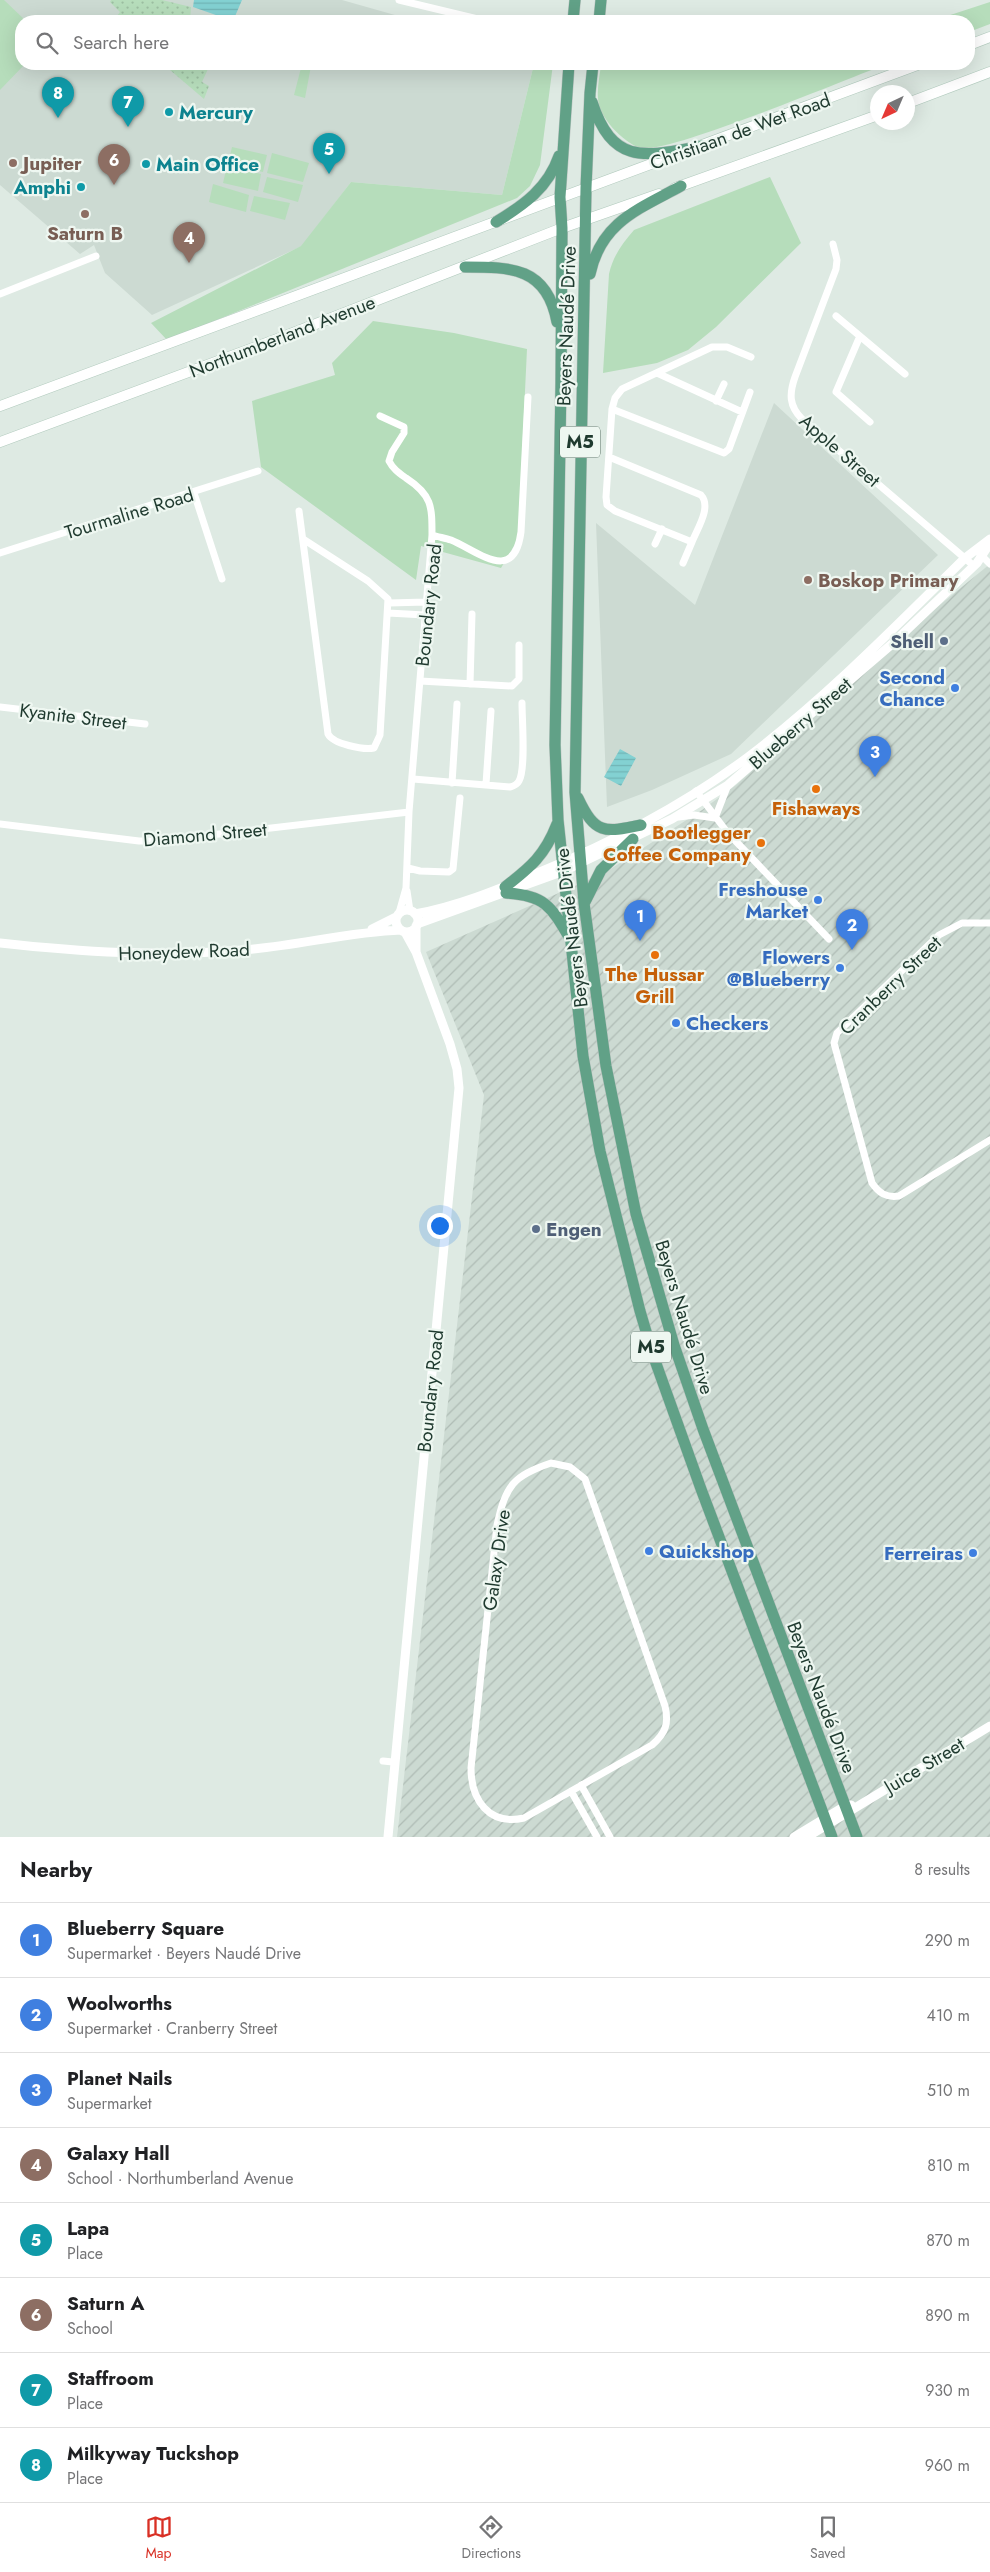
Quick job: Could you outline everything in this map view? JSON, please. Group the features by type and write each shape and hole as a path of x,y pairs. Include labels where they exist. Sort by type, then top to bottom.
{"main road":[{"path":"574,15 575,0"},
{"path":"600,15 602,0"},
{"path":"975,43 990,37"},
{"name":"Beyers Naudé Drive","path":"569,70 560,197 562,228 561,340 555,669 558,820 583,1056 600,1151 640,1311 701,1489 828,1827"},
{"name":"Beyers Naudé Drive","path":"592,70 586,188 575,792 584,903 606,1066 620,1144 655,1284 703,1429 856,1837"},
{"name":"Christiaan de Wet Road","path":"560,197 904,70"},
{"path":"915,101 990,72"},
{"path":"590,93 599,122 606,134 616,144 630,151 650,155 702,146"},
{"name":"Christiaan de Wet Road","path":"562,228 870,118"},
{"path":"496,222 517,209 543,187 556,166 563,144"},
{"path":"584,298 595,253 614,226 629,214 681,186"},
{"name":"Northumberland Avenue","path":"0,406 560,197"},
{"name":"Northumberland Avenue","path":"0,442 465,267 562,228"},
{"path":"465,267 499,266 532,276 546,292 553,306 561,340"},
{"path":"575,792 586,815 595,826 612,831 641,825"},
{"path":"506,890 543,853 558,820"},
{"path":"584,903 601,870 633,839"},
{"path":"506,890 544,902 555,913 571,940"}],"street":[{"path":"399,0 461,15"},
{"name":"Apple Street","path":"833,244 836,254 836,269 790,392 792,406 802,419 974,566"},
{"path":"0,294 96,256"},
{"path":"836,316 905,374"},
{"path":"860,336 836,392 870,422"},
{"path":"692,542 615,511 607,505 606,497 614,398 622,389 712,347 727,347 751,357"},
{"path":"657,373 742,412"},
{"path":"716,401 724,384"},
{"path":"612,409 724,453 729,449 750,392"},
{"name":"Boundary Road","path":"398,915 406,888 408,868 410,812 432,535 450,540 496,562 505,561 514,552 521,532 528,397"},
{"path":"380,416 404,427 404,432 389,461 395,470 422,491 428,499 432,512 432,535"},
{"path":"609,457 701,495 705,499 706,508 683,563"},
{"name":"Tourmaline Road","path":"0,553 194,493 258,471"},
{"path":"194,493 222,579"},
{"path":"299,511 326,727 329,736 334,740 365,748 374,748 378,741 389,603 385,595 368,581 303,539"},
{"path":"655,544 662,529"},
{"name":"Blueberry Street","path":"580,859 641,825 748,757 798,716 965,558 990,539"},
{"name":"Blueberry Street","path":"580,859 633,839 672,819 728,785 892,644 974,566 990,543"},
{"path":"975,549 990,564"},
{"path":"389,603 426,602"},
{"path":"388,613 425,615"},
{"path":"470,684 472,614"},
{"path":"420,682 515,685 519,679 519,645"},
{"path":"413,779 510,787 517,784 520,779 522,703"},
{"path":"452,783 457,704"},
{"name":"Kyanite Street","path":"0,707 145,724"},
{"path":"486,784 491,711"},
{"path":"715,818 728,785"},
{"path":"696,791 715,818 829,939"},
{"path":"408,868 420,871 449,872 452,869 460,798"},
{"name":"Diamond Street","path":"0,824 139,841 158,841 410,812"},
{"path":"672,819 694,814 715,818"},
{"path":"506,890 444,908 398,915 396,925 403,931 411,931 417,925 506,890 563,867 580,859"},
{"name":"Boundary Road","path":"406,888 413,912"},
{"path":"413,912 417,925"},
{"name":"Honeydew Road","path":"367,931 398,915"},
{"name":"Cranberry Street","path":"990,923 962,923 939,936 835,1038 835,1051 872,1183 884,1195 891,1198 899,1196 990,1140"},
{"name":"Boundary Road","path":"416,952 417,925"},
{"name":"Honeydew Road","path":"0,943 117,954 195,954 283,945 367,931 403,931"},
{"name":"Boundary Road","path":"388,1837 393,1762 459,1088 457,1069 450,1044 416,952 403,931"},
{"name":"Galaxy Drive","path":"551,1463 570,1467 585,1479 668,1718 664,1732 652,1745 571,1791 524,1818 513,1821 501,1820 487,1811 479,1801 471,1782 500,1512 512,1483 518,1477 551,1463"},
{"name":"Juice Street","path":"807,1837 828,1827 847,1810 990,1726"},
{"path":"383,1761 393,1762"},
{"path":"581,1785 610,1837"},
{"path":"571,1791 597,1837"},
{"name":"Juice Street","path":"794,1837 828,1827"}],"shaded area":[{"path":"0,0 342,0 395,15 15,15 15,70 533,70 502,195 351,182 302,246 152,315 105,273 94,245 80,254 0,185"},
{"name":"Boskop Primary","path":"774,403 938,555 731,754 652,790 607,807 596,523 695,605"},
{"path":"990,564 990,1837 397,1837 484,1095 426,952 606,872 702,810 736,785 892,644"}],"green space":[{"path":"0,0 4,0 20,15 15,15 15,70 19,70 0,90"},
{"path":"111,0 162,0 191,7 190,15 118,15 120,12 110,2"},
{"path":"990,2 990,24 975,30 975,15 950,15"},
{"path":"170,70 208,70 202,82 209,86 204,99"},
{"path":"300,70 310,70 305,98 294,95"},
{"path":"533,70 552,70 540,165 530,186 517,198 167,340 151,323 301,246 351,182 502,195"},
{"path":"600,70 871,70 684,140 656,147 640,148 619,135 607,121 599,105 598,85"},
{"path":"232,147 267,155 263,172 228,164"},
{"path":"272,153 309,163 303,182 267,173"},
{"path":"227,166 261,174 258,191 223,183"},
{"path":"267,177 303,185 298,202 263,192"},
{"path":"770,177 801,243 716,327 688,350 657,363 603,373 609,274 618,250 634,230"},
{"path":"213,184 249,195 246,212 209,202"},
{"path":"254,196 290,203 285,220 250,211"},
{"path":"373,321 454,333 527,349 518,539 501,568 421,546 416,580 261,467 252,401 335,375 332,363"}],"water":[{"path":"194,0 242,0 236,15 216,15 193,7"},
{"path":"620,749 636,758 621,786 604,777"}],"place":[{"name":"Mercury","path":"169,112"},
{"name":"Milkyway Tuckshop","path":"58,118"},
{"name":"Staffroom","path":"128,127"},
{"name":"Jupiter","path":"13,163"},
{"name":"Main Office","path":"146,164"},
{"name":"Lapa","path":"329,174"},
{"name":"Saturn A","path":"114,185"},
{"name":"Amphi","path":"81,187"},
{"name":"Saturn B","path":"85,214"},
{"name":"Galaxy Hall","path":"189,263"},
{"name":"Boskop Primary","path":"808,580"},
{"name":"Shell","path":"944,641"},
{"name":"Second Chance","path":"955,688"},
{"name":"Planet Nails","path":"875,777"},
{"name":"Fishaways","path":"816,789"},
{"name":"Bootlegger Coffee Company","path":"761,843"},
{"name":"Freshouse Market","path":"818,900"},
{"name":"Blueberry Square","path":"640,941"},
{"name":"Woolworths","path":"852,950"},
{"name":"The Hussar Grill","path":"655,955"},
{"name":"Flowers @Blueberry","path":"840,968"},
{"name":"Checkers","path":"676,1023"},
{"name":"Engen","path":"536,1229"},
{"name":"Quickshop","path":"649,1551"},
{"name":"Ferreiras","path":"973,1553"}]}
